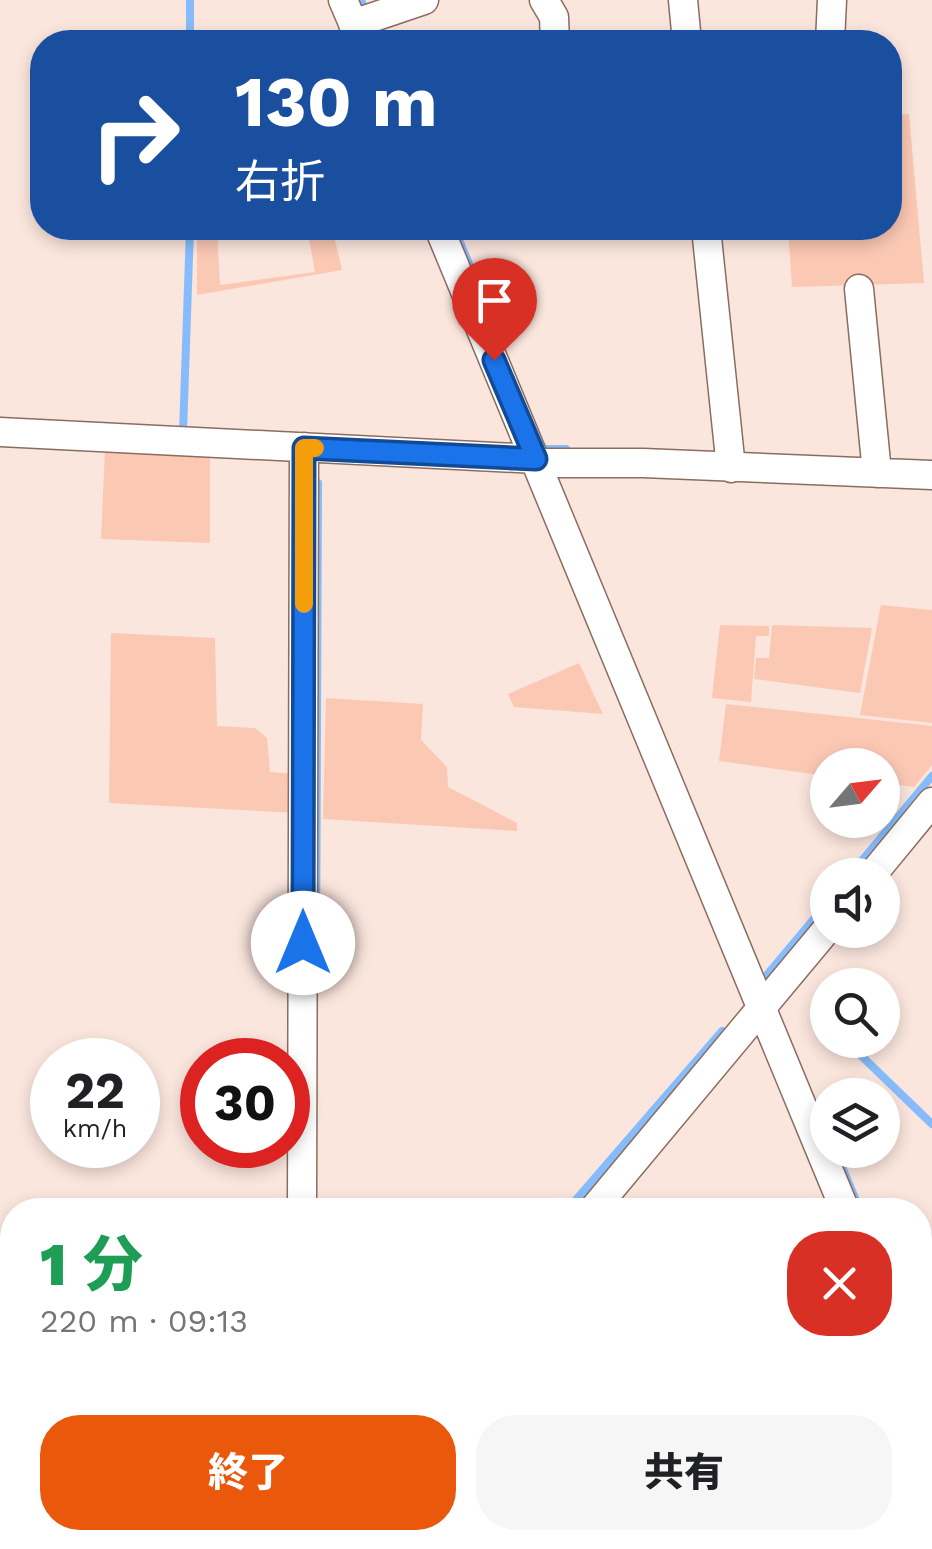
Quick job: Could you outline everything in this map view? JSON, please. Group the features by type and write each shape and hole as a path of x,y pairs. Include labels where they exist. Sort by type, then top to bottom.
{"street":[{"path":"359,20 424,0"},
{"path":"544,0 554,17 555,30"},
{"path":"682,0 686,30"},
{"path":"831,30 832,0"},
{"path":"443,240 840,1198"},
{"path":"707,240 730,460"},
{"path":"859,289 876,473"},
{"path":"0,432 537,461 730,460 932,475"},
{"path":"302,1198 314,448"},
{"path":"886,858 932,802"},
{"path":"603,1198 812,948"}],"shaded area":[{"path":"909,114 924,283 792,287 789,240 902,240 902,115"},
{"path":"197,240 218,240 220,285 315,272 309,240 335,240 342,270 197,295"},
{"path":"105,448 210,453 210,543 101,539"},
{"path":"881,605 932,610 932,723 860,715"},
{"path":"720,625 769,626 769,636 756,636 751,702 712,698"},
{"path":"772,625 872,628 860,693 754,679 756,658 769,658"},
{"path":"111,633 215,638 217,726 255,728 267,738 270,772 296,774 297,813 109,803"},
{"path":"579,663 603,714 514,707 508,694"},
{"path":"326,698 423,704 421,740 447,767 448,787 517,823 517,831 323,819"},
{"path":"726,704 932,726 932,765 914,787 900,785 900,748 810,748 810,774 719,761"}],"waterway":[{"path":"190,0 190,30"},
{"path":"361,0 373,30"},
{"path":"183,432 190,240"},
{"path":"459,240 483,297"},
{"path":"541,449 566,449"},
{"path":"316,979 318,483"},
{"path":"864,858 932,776"},
{"path":"766,976 810,923"},
{"path":"577,1198 722,1031"},
{"path":"864,1058 932,1124"},
{"path":"842,1168 855,1198"}],"slow traffic":[{"path":"304,604 304,448 315,448"}],"route":[{"path":"303,943 304,448 536,459 494,360"}]}
